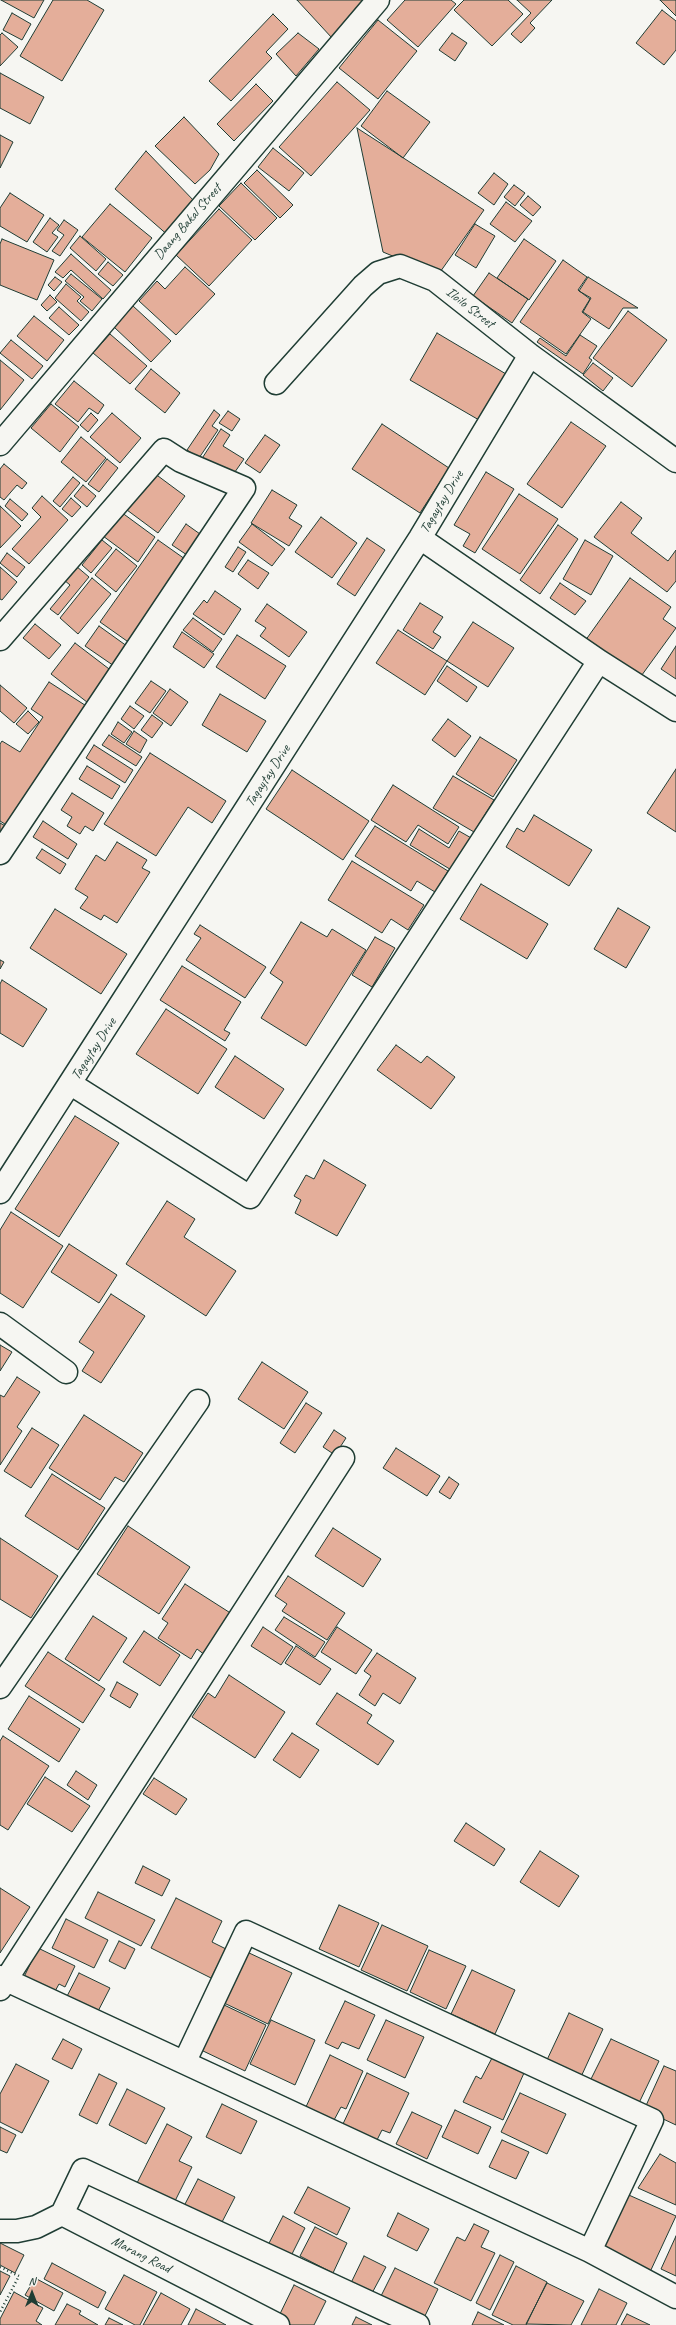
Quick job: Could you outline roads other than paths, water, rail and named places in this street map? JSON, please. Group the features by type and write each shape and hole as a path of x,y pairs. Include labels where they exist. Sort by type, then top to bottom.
{"street":[{"name":"Daang Bakal Street","path":"0,444 378,0"},
{"name":"Iloilo Street","path":"276,383 363,286 378,273 400,266 435,280 530,355 676,461"},
{"name":"Tagaytay Drive","path":"0,1192 71,1084 420,538 530,355"},
{"path":"0,638 164,450 181,461 244,488 0,853"},
{"path":"420,538 598,662 676,710"},
{"path":"71,1084 250,1197 598,662"},
{"path":"0,1324 66,1372"},
{"path":"0,1687 198,1401"},
{"path":"343,1458 2,1982 185,2061 590,2251 676,2297"},
{"path":"185,2061 246,1932 652,2120 590,2251"},
{"path":"0,2231 17,2231 36,2227 62,2214 83,2170 418,2325"},
{"name":"Marang Road","path":"62,2214 278,2325"}]}
